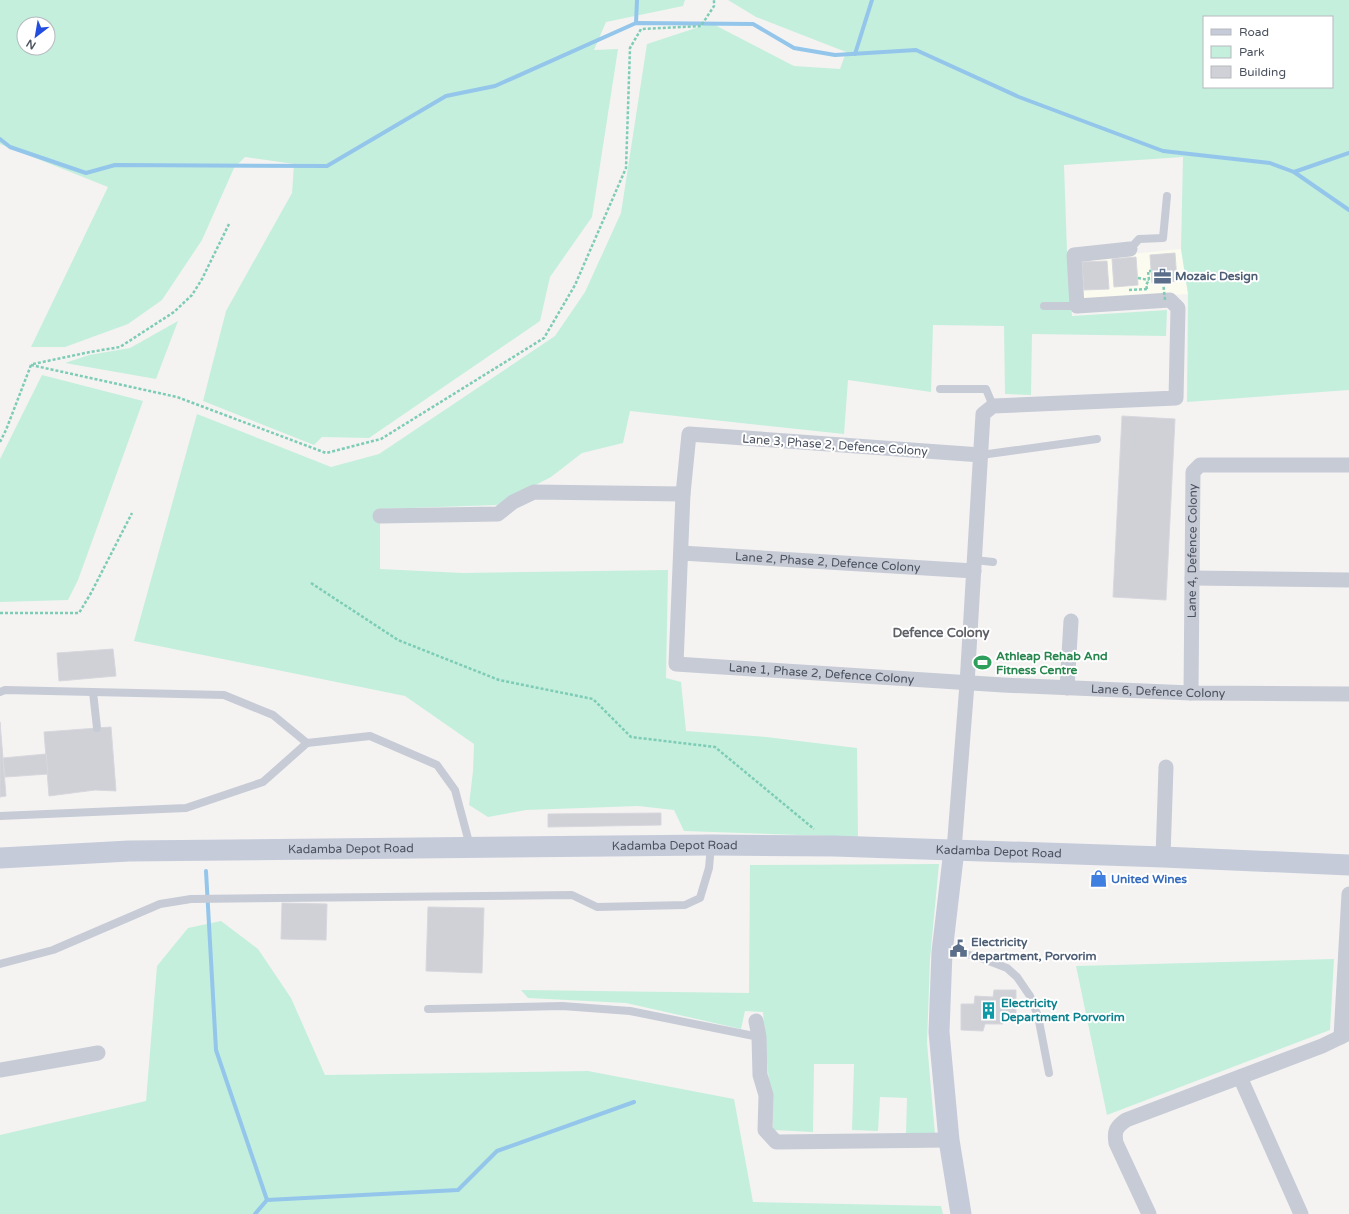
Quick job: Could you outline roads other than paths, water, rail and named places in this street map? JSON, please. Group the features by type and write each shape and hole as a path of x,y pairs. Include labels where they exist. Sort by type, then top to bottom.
{"street":[{"path":"961,1214 949,1140 939,1032 942,952 954,850 967,684 983,414 992,406 1176,398 1178,308 1170,300 1077,306 1074,255 1130,249"},
{"name":"Lane 3, Phase 2, Defence Colony","path":"683,494 689,434 981,455"},
{"name":"Lane 4, Defence Colony","path":"1191,693 1193,472 1200,465 1349,465"},
{"path":"380,516 498,514 513,502 534,492 683,494 681,553"},
{"name":"Lane 2, Phase 2, Defence Colony","path":"681,553 975,566"},
{"name":"Lane 1, Phase 2, Defence Colony","path":"681,553 676,664 967,684"},
{"path":"1192,578 1349,580"},
{"path":"1067,688 1071,621"},
{"name":"Lane 6, Defence Colony","path":"967,684 1191,693 1349,694"},
{"path":"1163,857 1166,767"},
{"name":"Kadamba Depot Road","path":"1,859 128,851 470,846 711,845 834,846 1349,865"},
{"path":"1149,1214 1116,1143 1114,1134 1116,1128 1126,1120 1322,1046 1345,1035 1349,894"},
{"path":"756,1021 759,1037 760,1075 766,1095 765,1130 776,1142 949,1140"},
{"path":"0,1070 98,1053"},
{"path":"1240,1077 1301,1214"}],"lane":[{"path":"1130,249 1139,239 1163,238 1167,196"},
{"path":"1044,306 1077,306"},
{"path":"940,389 986,389 992,406"},
{"path":"981,455 1097,439"},
{"path":"975,566 993,562"},
{"path":"0,692 5,690 224,696 273,715 307,743"},
{"path":"93,692 97,728"},
{"path":"0,816 186,808 263,782 307,743 370,736 438,765 455,790 470,846"},
{"path":"0,964 53,950 160,904 191,899 572,895 597,907 685,906 700,898 709,868 711,845"},
{"path":"942,952 962,953 981,958 1007,968 1016,977 1030,996 1038,1016 1049,1073"},
{"path":"428,1009 562,1006 630,1011 759,1037"}],"waterway":[{"path":"636,23 637,0"},
{"path":"855,54 872,0"},
{"path":"0,139 10,147 86,173 115,165 327,166 446,96 495,86 636,23 753,24 794,48 835,55 916,50 1019,97 1163,151 1270,163 1294,172 1349,210"},
{"path":"1294,172 1349,153"},
{"path":"206,871 216,1050 267,1200"},
{"path":"255,1214 267,1200 458,1190 497,1151 634,1102"}],"place":[{"name":"Mozaic Design","path":"1162,276"},
{"name":"Athleap Rehab And Fitness Centre","path":"983,663"},
{"name":"United Wines","path":"1098,879"},
{"name":"Electricity department, Porvorim","path":"958,949"},
{"name":"Electricity Department Porvorim","path":"988,1010"}],"district":[{"name":"Defence Colony","path":"941,632"}]}
